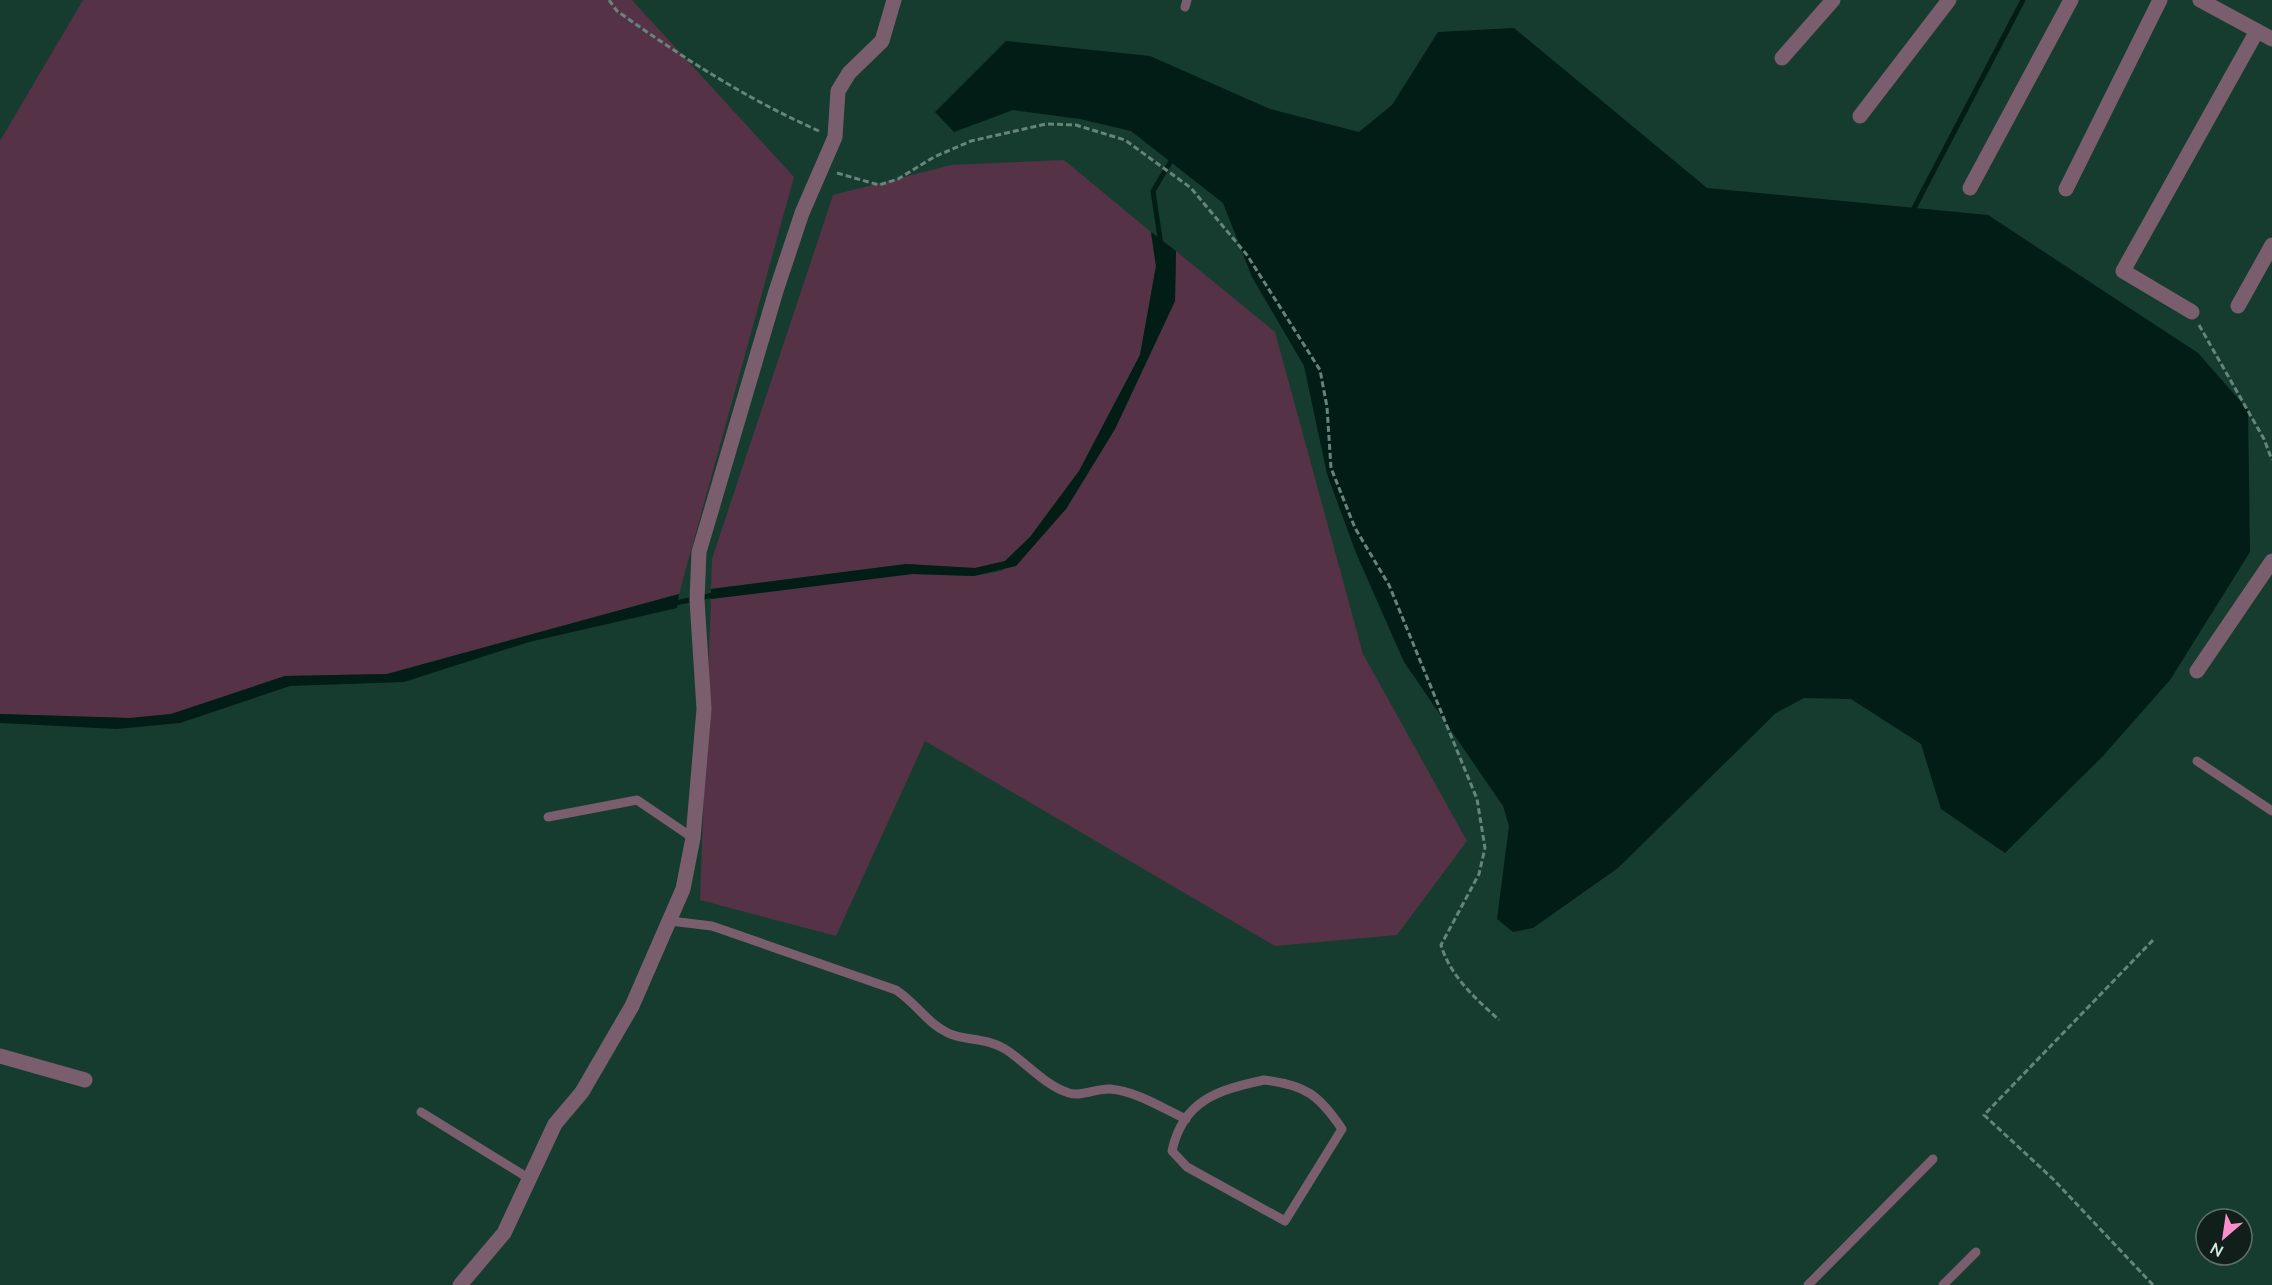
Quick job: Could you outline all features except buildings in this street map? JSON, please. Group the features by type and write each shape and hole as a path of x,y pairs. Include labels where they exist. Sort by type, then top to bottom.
{"street":[{"path":"460,1285 504,1233 555,1124 582,1092 632,1006 683,890 693,838 704,708 697,600 699,552 770,313 804,209 835,137 838,91 849,73 882,41 894,0"},
{"path":"1782,58 1833,0"},
{"path":"1860,116 1949,0"},
{"path":"1970,188 2072,0"},
{"path":"2066,189 2160,0"},
{"path":"2200,0 2272,39"},
{"path":"2192,312 2123,271 2257,31"},
{"path":"2238,306 2272,245"},
{"path":"2197,671 2272,561"},
{"path":"0,1056 85,1080"}],"lane":[{"path":"2197,760 2272,811"},
{"path":"548,817 637,800 693,838"},
{"path":"670,921 712,926 896,990 914,1001 932,1024 951,1035 975,1038 1003,1048 1055,1087 1072,1094 1107,1088 1126,1091 1186,1119"},
{"path":"1264,1080 1288,1083 1324,1102 1342,1129 1285,1221 1187,1167 1172,1151 1176,1130 1186,1119 1199,1104 1222,1089 1264,1080"},
{"path":"421,1112 530,1179"},
{"path":"1808,1285 1933,1159"},
{"path":"1942,1285 1976,1252"}],"path":[{"path":"609,0 625,17 723,83 763,106 835,137"},
{"path":"835,172 879,185 897,179 934,157 981,138 1046,124 1076,125 1125,140 1191,188 1247,255 1320,370 1327,407 1331,468 1355,528 1389,585 1478,799 1485,848 1479,874 1441,945 1446,962 1474,997 1498,1020"},
{"path":"2192,312 2264,439 2272,460"},
{"path":"2153,1285 2053,1179 1984,1115 2155,938"}],"shaded area":[{"path":"83,0 632,0 794,177 679,594 387,674 285,676 171,714 130,718 0,714 0,141"},
{"path":"1514,28 1707,188 1988,215 2198,353 2248,410 2250,552 2170,680 2103,756 2005,853 1941,809 1921,744 1851,699 1804,698 1776,713 1618,868 1533,928 1513,932 1497,919 1509,826 1503,806 1404,662 1356,553 1327,474 1304,366 1252,277 1223,203 1131,131 1080,119 1013,110 954,132 935,112 1006,41 1150,56 1270,109 1359,132 1392,105 1438,32"},
{"path":"1064,160 1151,232 1156,266 1140,355 1079,471 1030,537 1005,561 975,568 906,564 711,589 712,559 833,195 951,165"},
{"path":"1151,232 1176,251 1175,301 1115,429 1066,509 1016,566 974,576 912,574 711,599 711,589 906,564 975,568 1005,561 1030,537 1079,471 1140,355 1156,266"},
{"path":"1176,251 1275,332 1363,654 1467,841 1397,935 1275,946 925,741 836,936 700,900 711,599 912,574 974,576 1002,571 1066,509 1115,429 1175,301"},
{"path":"679,594 677,608 529,642 404,682 290,686 180,723 117,729 0,723 0,714 130,718 171,714 285,676 387,674"}],"waterway":[{"path":"1911,214 2023,0"},
{"path":"1161,245 1153,191 1174,156"},
{"path":"671,604 718,594"}]}
